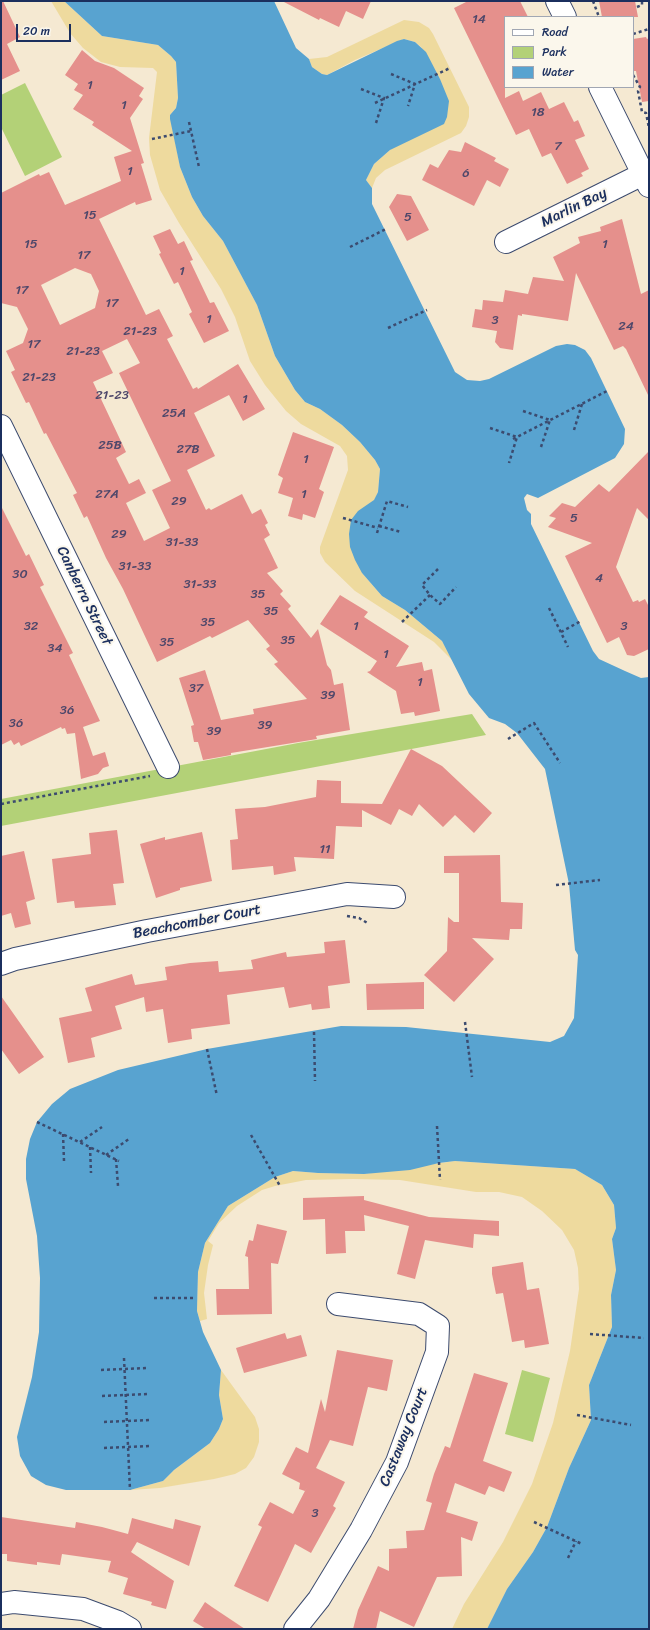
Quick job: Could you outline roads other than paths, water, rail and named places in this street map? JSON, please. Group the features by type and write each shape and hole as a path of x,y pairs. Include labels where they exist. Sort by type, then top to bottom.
{"street":[{"path":"557,1 564,16"},
{"path":"600,88 646,180"},
{"name":"Marlin Bay","path":"506,242 646,180"},
{"name":"Canberra Street","path":"1,426 168,767"},
{"name":"Beachcomber Court","path":"1,964 15,958 147,931 347,894 394,897"},
{"name":"Castaway Court","path":"295,1629 319,1599 358,1536 397,1462 437,1352 438,1326 419,1314 338,1304"},
{"path":"1,1604 14,1602 83,1609 118,1622 130,1629"}],"water":[{"path":"64,1 274,1 296,48 309,59 312,67 322,74 327,75 397,41 404,39 415,42 426,52 440,79 449,101 447,117 444,124 390,150 374,164 366,180 372,188 372,204 455,372 467,380 480,381 489,379 556,346 567,344 575,345 585,350 591,358 625,429 624,444 615,458 538,498 527,494 524,498 527,510 531,514 531,524 593,651 599,659 641,678 649,677 649,1629 487,1629 507,1589 533,1552 547,1527 569,1468 591,1420 589,1385 612,1327 611,1295 616,1270 612,1239 616,1228 614,1205 602,1185 575,1169 455,1161 410,1170 364,1174 293,1171 275,1177 228,1206 205,1243 198,1272 197,1311 203,1332 221,1370 219,1395 223,1419 219,1429 210,1443 174,1470 163,1481 130,1490 66,1490 46,1485 31,1476 20,1456 17,1437 32,1377 39,1332 40,1278 37,1236 26,1179 26,1159 30,1139 37,1122 52,1104 70,1089 118,1070 207,1049 341,1026 406,1027 550,1042 564,1036 574,1018 578,955 575,950 569,884 545,769 517,733 505,724 489,718 469,694 442,641 405,610 382,596 362,573 355,560 350,547 349,534 351,520 358,511 374,500 378,492 380,469 375,460 360,442 342,425 320,409 305,402 295,390 275,356 257,305 223,241 203,216 192,197 180,167 170,119 170,115 176,108 178,98 176,62 158,45 102,36"}]}
